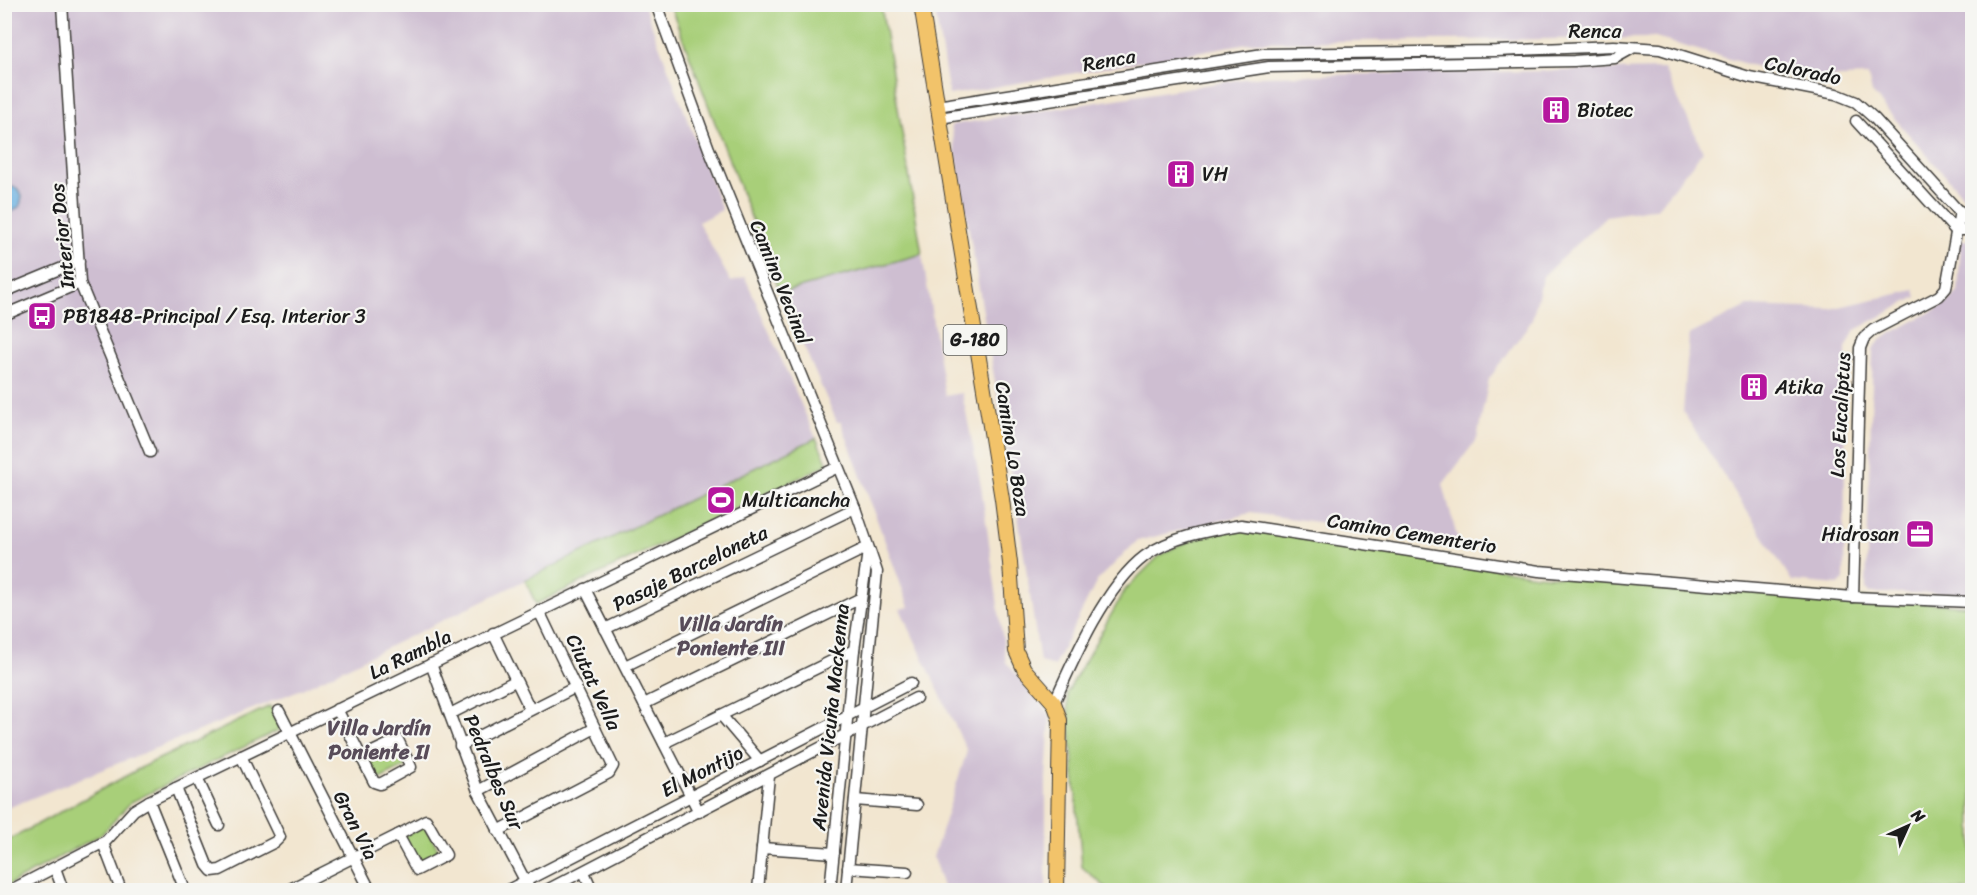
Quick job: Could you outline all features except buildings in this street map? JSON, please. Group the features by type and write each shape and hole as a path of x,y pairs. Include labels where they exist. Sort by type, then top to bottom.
{"main road":[{"name":"Camino Lo Boza","path":"921,4 1006,530 1014,643 1024,669 1054,703 1061,727 1057,891"}],"street":[{"name":"Interior Dos","path":"62,4 80,283 150,452"},
{"name":"Camino Vecinal","path":"656,4 705,141 836,468 855,508 877,572"},
{"name":"Renca","path":"938,112 1026,92 1181,66 1278,53 1574,49 1614,46 1631,49"},
{"path":"1574,49 1574,61"},
{"name":"Renca","path":"938,112 1028,104 1183,78 1299,65 1574,61 1615,58 1631,49"},
{"name":"Colorado","path":"1631,49 1660,49 1749,76 1846,98 1875,119 1972,228"},
{"path":"1181,66 1183,78"},
{"path":"1026,92 1028,104"},
{"path":"1856,121 1955,230"},
{"path":"1959,212 1972,212"},
{"name":"Los Eucaliptus","path":"1853,597 1860,348 1864,338 1873,330 1938,296 1946,288 1959,212"},
{"name":"Colorado","path":"1955,230 1972,228"},
{"path":"4,292 79,261"},
{"path":"4,315 80,283"},
{"name":"La Rambla","path":"11,891 103,843 134,810 149,801 836,468"},
{"name":"Pasaje Barceloneta","path":"605,629 855,508"},
{"name":"Camino Cementerio","path":"1054,703 1073,660 1119,583 1133,567 1146,555 1162,547 1198,534 1241,525 1539,570 1853,597 1972,602"},
{"path":"625,666 868,547"},
{"name":"Avenida Vicuña Mackenna","path":"830,891 845,737 868,547"},
{"name":"Avenida Vicuña Mackenna","path":"846,891 877,572"},
{"path":"585,589 699,812"},
{"path":"644,704 861,598"},
{"name":"Ciutat Vella","path":"498,831 613,769 539,611"},
{"path":"493,633 530,709"},
{"path":"664,743 855,650"},
{"name":"Pedralbes Sur","path":"431,664 478,791 527,886"},
{"path":"450,714 515,681"},
{"name":"El Montijo","path":"508,891 527,886 691,796 911,683"},
{"path":"460,746 576,687"},
{"name":"El Montijo","path":"547,891 916,699"},
{"path":"337,709 376,784 411,767 400,742 394,740 362,757"},
{"name":"Gran Via","path":"279,711 370,891"},
{"path":"721,715 760,761"},
{"path":"478,791 595,728"},
{"path":"176,788 207,865 212,871 219,870 275,842 280,837 241,756"},
{"path":"758,891 769,776"},
{"path":"196,778 219,825"},
{"path":"855,800 917,805"},
{"path":"149,801 185,891"},
{"path":"288,891 426,820 446,855 417,870 398,835"},
{"path":"103,843 121,891"},
{"path":"762,848 834,853"},
{"path":"55,868 63,891"},
{"path":"848,868 908,872"},
{"path":"584,872 592,891"},
{"path":"310,879 317,891"}],"shaded area":[{"path":"5,5 644,5 722,210 698,222 731,282 745,277 816,438 302,689 5,809"},
{"path":"934,5 1972,5 1972,201 1966,199 1872,93 1868,76 1819,78 1768,70 1655,38 1254,42 949,95"},
{"path":"1664,69 1703,151 1657,208 1606,216 1543,276 1532,320 1489,379 1477,439 1443,484 1458,541 1251,513 1137,541 1097,581 1054,666 1040,662 1019,522 951,125 1262,76"},
{"path":"1961,240 1972,240 1972,593 1870,593 1866,590 1873,349 1881,339 1947,303 1958,292"},
{"path":"922,254 945,396 962,393 981,486 1006,662 1050,715 1046,778 1046,890 944,890 933,857 967,751 900,609 909,607 841,422 837,422 780,293"},
{"path":"1915,290 1917,297 1855,330 1846,348 1844,581 1838,585 1792,581 1683,412 1689,335 1748,306 1830,309"}],"green space":[{"path":"670,5 881,5 922,254 780,293"},
{"path":"816,438 828,464 536,604 525,580"},
{"path":"1225,529 1254,529 1536,575 1972,606 1972,890 1109,890 1082,867 1067,693 1125,590 1158,557 1177,546"},
{"path":"270,706 281,729 131,802 102,834 5,887 5,842 146,765"},
{"path":"395,743 406,766 378,780 367,758"},
{"path":"425,825 440,853 418,864 403,836"}],"water":[{"path":"5,186 17,188 22,196 20,206 11,212 5,211"}],"place":[{"name":"Biotec","path":"1556,110"},
{"name":"VH","path":"1181,174"},
{"name":"PB1848-Principal / Esq. Interior 3","path":"42,316"},
{"name":"Atika","path":"1754,387"},
{"name":"Multicancha","path":"721,500"},
{"name":"Hidrosan","path":"1920,534"}],"district":[{"name":"Villa Jardín Poniente III","path":"731,636"},
{"name":"Villa Jardín Poniente II","path":"379,740"}]}
